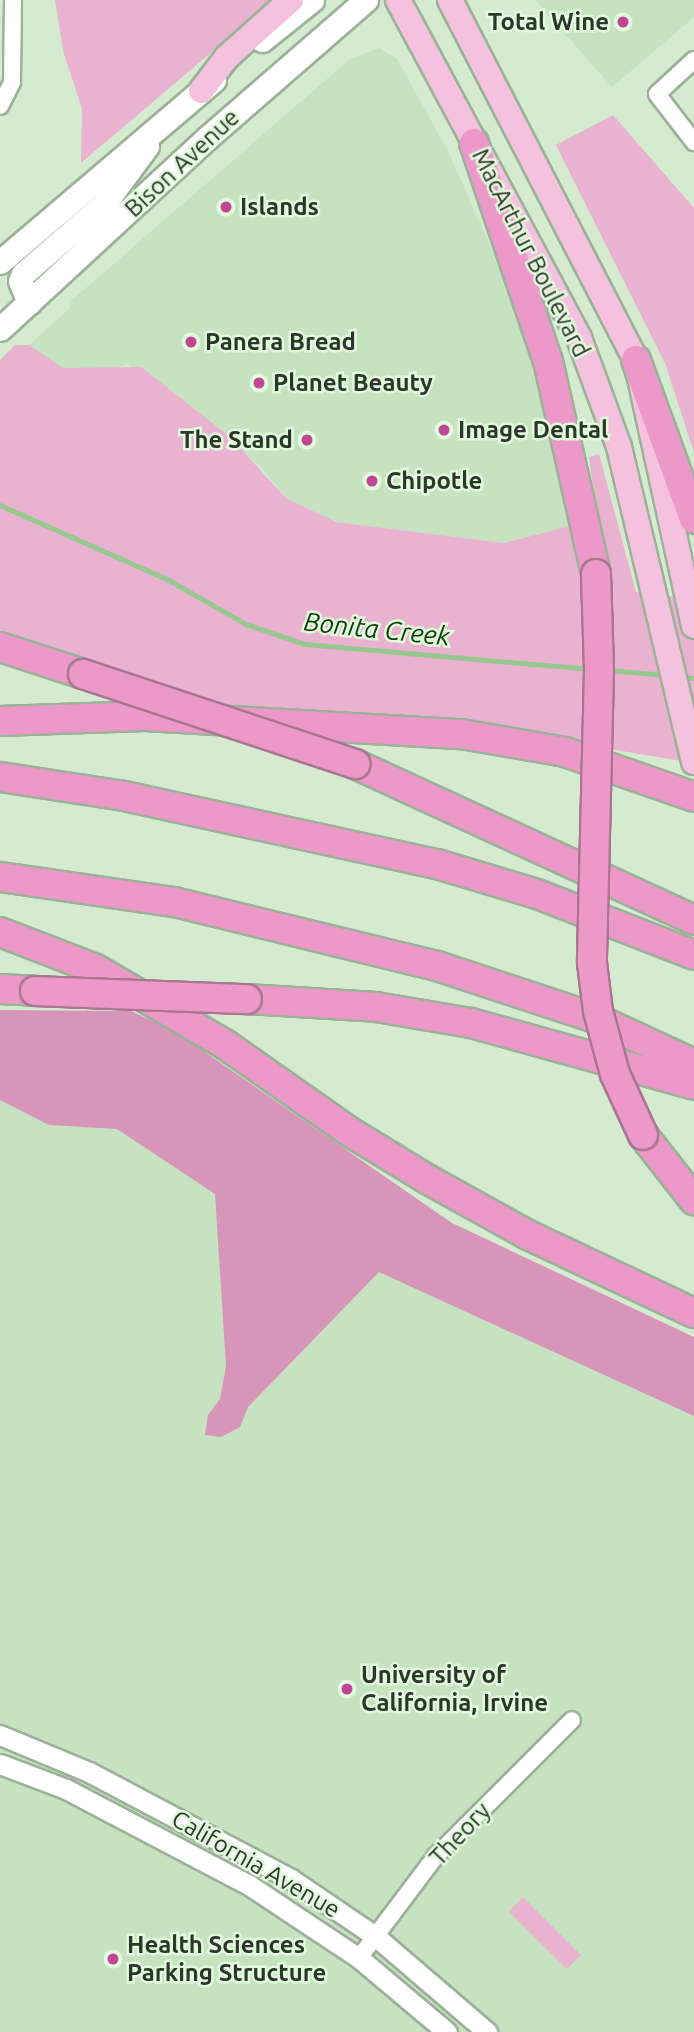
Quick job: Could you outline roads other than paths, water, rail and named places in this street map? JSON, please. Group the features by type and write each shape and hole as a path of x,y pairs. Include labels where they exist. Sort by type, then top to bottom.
{"highway":[{"path":"474,143 548,361 596,574 599,671 592,963 598,1011 615,1074 643,1135 694,1200"},
{"path":"636,360 694,519"},
{"path":"0,647 355,764 694,920"},
{"path":"0,721 145,716 461,734 565,752 694,797"},
{"path":"0,777 137,799 437,864 537,894 694,956"},
{"path":"0,877 174,902 437,966 595,1018 694,1064"},
{"path":"0,932 96,969 226,1045 350,1132 427,1179 528,1235 694,1313"},
{"path":"0,989 376,1007 471,1023 694,1085"}],"main road":[{"path":"201,91 227,57 291,0"},
{"name":"Bison Avenue","path":"0,261 312,0"},
{"name":"Bison Avenue","path":"0,329 207,138 366,0"},
{"name":"MacArthur Boulevard","path":"398,0 579,338 619,447 694,762"},
{"name":"MacArthur Boulevard","path":"450,0 636,360 694,626"},
{"path":"29,303 20,281 23,274 112,195 162,124"},
{"path":"0,261 0,282"}],"street":[{"path":"0,106 12,82 13,0"},
{"path":"694,60 657,94 694,142"},
{"path":"0,261 29,303"},
{"name":"Theory","path":"359,1958 436,1856 572,1720"},
{"name":"California Avenue","path":"0,1735 89,1772 213,1835 291,1879 375,1936 487,2032"},
{"name":"California Avenue","path":"0,1765 66,1789 152,1831 249,1885 359,1958 447,2032"}],"waterway":[{"name":"Bonita Creek","path":"0,505 169,580 246,624 305,644 590,669"},
{"name":"Bonita Creek","path":"610,670 664,675"},
{"name":"Bonita Creek","path":"683,677 694,678"}],"place":[{"name":"Total Wine","path":"623,22"},
{"name":"Islands","path":"226,207"},
{"name":"Panera Bread","path":"191,342"},
{"name":"Planet Beauty","path":"259,383"},
{"name":"Image Dental","path":"444,430"},
{"name":"The Stand","path":"307,440"},
{"name":"Chipotle","path":"372,481"},
{"name":"University of California, Irvine","path":"347,1689"},
{"name":"Health Sciences Parking Structure","path":"113,1959"}]}
